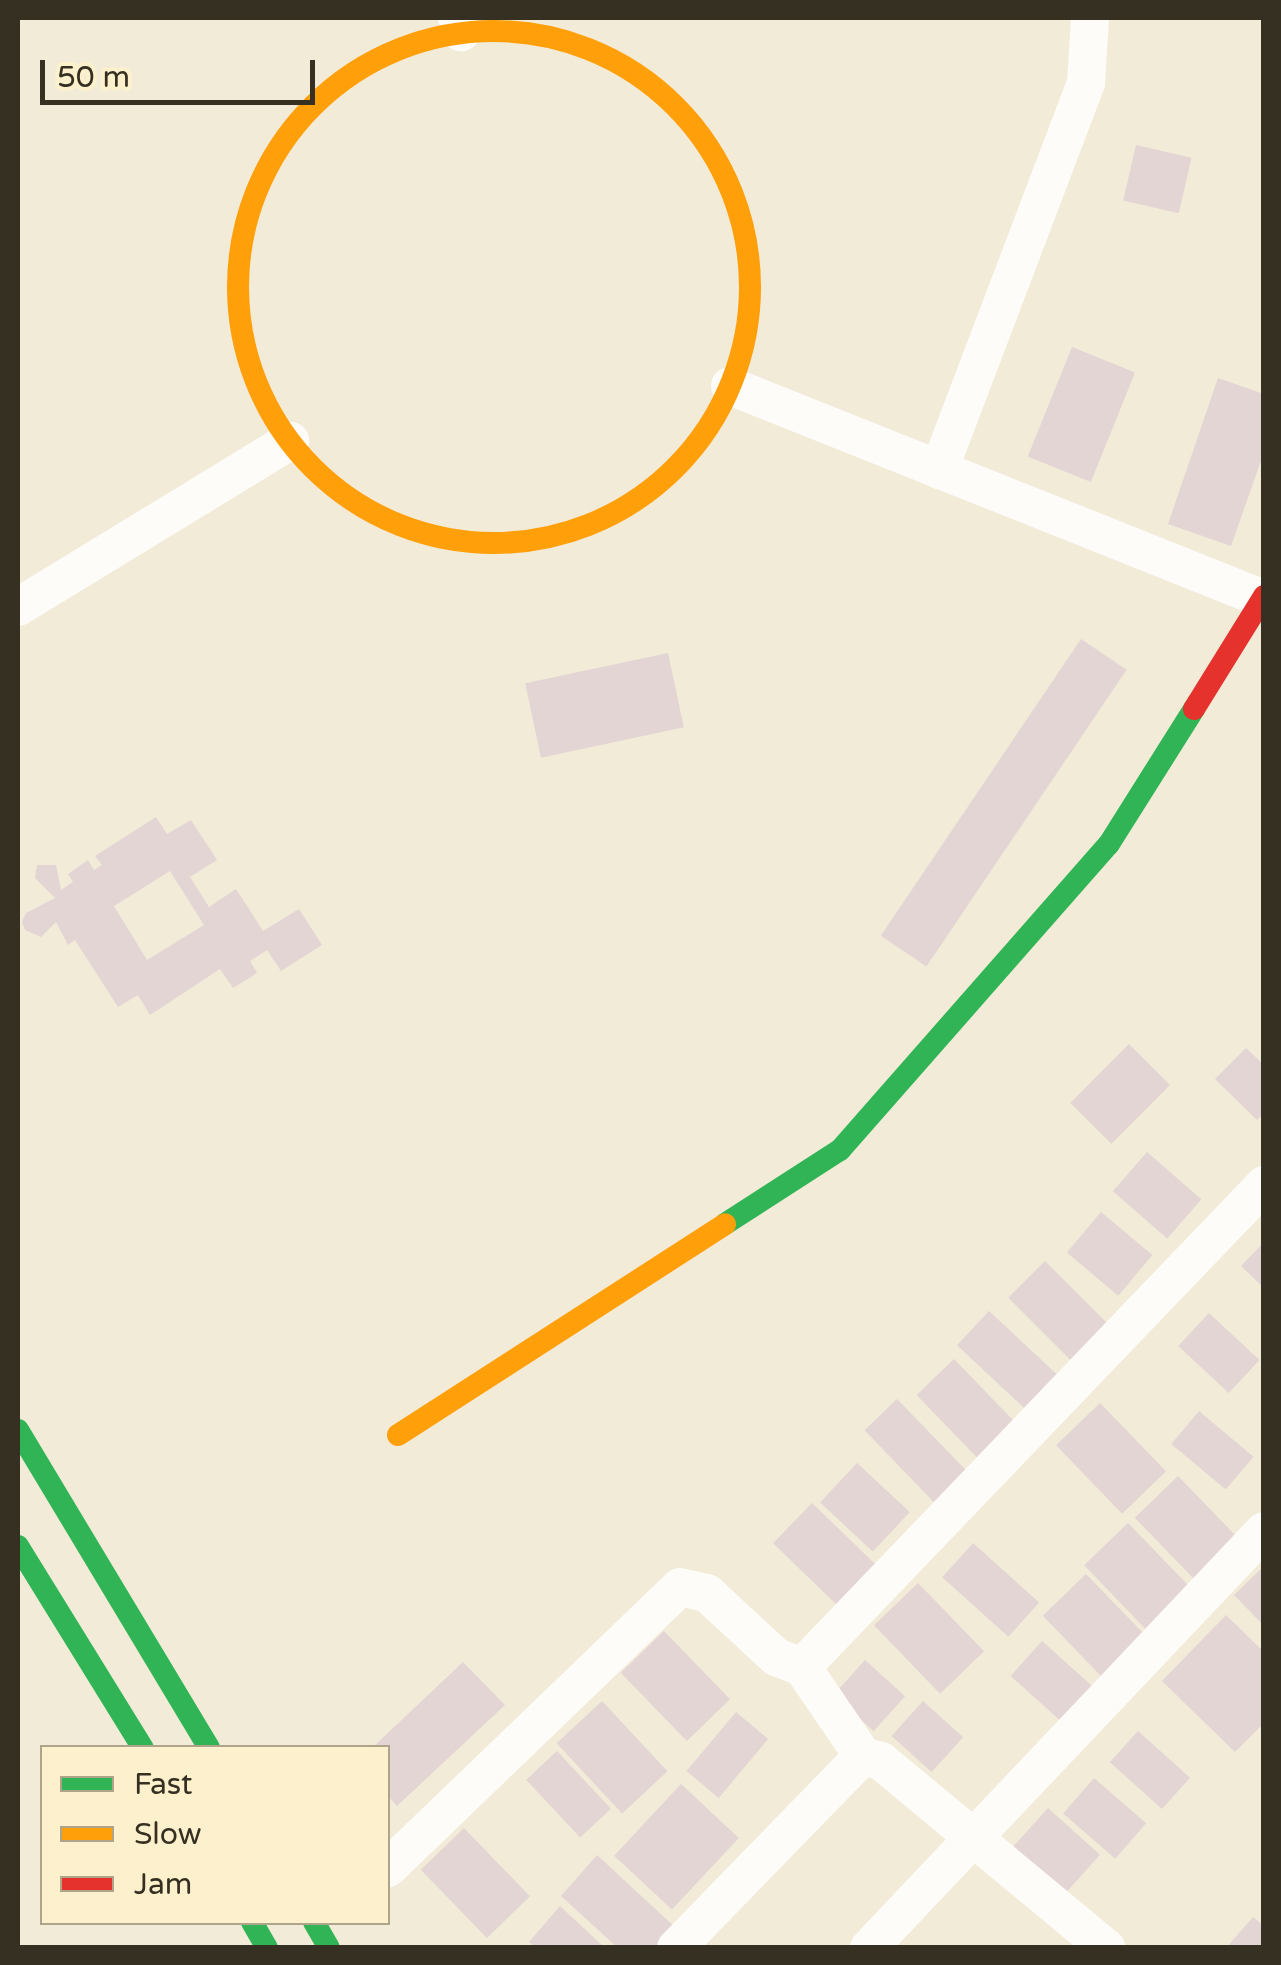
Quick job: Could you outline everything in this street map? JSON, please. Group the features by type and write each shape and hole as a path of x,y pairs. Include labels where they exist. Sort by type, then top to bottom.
{"main road":[{"path":"459,25 537,34 610,59 672,104 697,132 734,200 744,236 748,312 730,386 702,436 664,479 600,520 526,541 450,539 378,514 345,494 290,441 253,374 238,299 238,261 257,187 274,152 323,94 387,53 459,25"},
{"path":"398,1435 840,1150 1109,844 1263,598"},
{"path":"18,1430 206,1745"},
{"path":"18,1546 141,1745"},
{"path":"254,1925 267,1948"}],"street":[{"path":"939,470 1086,83 1090,18"},
{"path":"730,386 1263,598"},
{"path":"18,607 290,441"},
{"path":"802,1667 1264,1185"},
{"path":"869,1948 1264,1531"},
{"path":"390,1866 680,1587 707,1593 776,1657 802,1667 863,1756 881,1761 1106,1948"},
{"path":"676,1948 863,1756"}],"building":[{"path":"1136,145 1192,158 1179,213 1123,201"},
{"path":"1072,347 1135,372 1091,482 1028,456"},
{"path":"1218,378 1264,394 1264,452 1231,546 1168,524"},
{"path":"1081,639 1127,670 926,967 881,936"},
{"path":"668,653 684,727 541,758 525,683"},
{"path":"156,817 167,834 191,820 217,860 190,877 209,907 236,889 263,931 299,909 322,945 281,971 267,950 250,961 257,973 233,988 220,969 150,1015 138,995 118,1007 75,940 68,945 56,922 41,937 25,930 22,922 26,913 55,898 35,878 37,865 56,865 61,890 73,882 68,874 88,860 94,870 102,865 95,856","holes":["170,871 204,925 147,960 114,906"]},
{"path":"1129,1044 1170,1085 1111,1144 1070,1103"},
{"path":"1246,1048 1264,1065 1264,1113 1257,1120 1215,1079"},
{"path":"1147,1152 1201,1199 1167,1238 1113,1191"},
{"path":"1101,1212 1152,1255 1118,1296 1067,1253"},
{"path":"1264,1242 1264,1288 1241,1266"},
{"path":"1045,1261 1111,1327 1074,1364 1008,1298"},
{"path":"989,1311 1059,1376 1027,1411 957,1345"},
{"path":"1209,1313 1259,1360 1229,1393 1178,1346"},
{"path":"954,1359 1022,1429 985,1466 917,1395"},
{"path":"897,1399 968,1472 935,1504 865,1430"},
{"path":"1100,1403 1166,1471 1122,1514 1056,1445"},
{"path":"1199,1411 1253,1457 1226,1490 1171,1444"},
{"path":"857,1463 910,1512 873,1552 820,1502"},
{"path":"1178,1476 1245,1545 1202,1587 1135,1518"},
{"path":"812,1503 877,1566 839,1606 773,1543"},
{"path":"1128,1523 1194,1591 1150,1634 1084,1565"},
{"path":"973,1543 1039,1603 1008,1637 942,1577"},
{"path":"1264,1566 1264,1626 1234,1595"},
{"path":"1086,1574 1153,1643 1110,1685 1043,1616"},
{"path":"918,1583 984,1651 940,1694 874,1625"},
{"path":"1226,1615 1264,1652 1264,1723 1235,1752 1162,1681"},
{"path":"664,1631 730,1699 687,1741 621,1673"},
{"path":"1042,1641 1094,1688 1063,1723 1011,1676"},
{"path":"865,1660 905,1696 874,1731 834,1695"},
{"path":"463,1662 505,1705 397,1806 390,1798 390,1745 375,1745"},
{"path":"602,1701 667,1771 622,1813 557,1743"},
{"path":"923,1701 963,1737 932,1772 892,1736"},
{"path":"736,1712 768,1739 719,1798 687,1771"},
{"path":"1138,1731 1190,1778 1162,1809 1110,1762"},
{"path":"557,1751 611,1809 580,1837 526,1780"},
{"path":"1094,1778 1146,1823 1115,1859 1063,1813"},
{"path":"681,1784 739,1838 672,1910 614,1856"},
{"path":"1048,1808 1100,1855 1061,1899 1009,1852"},
{"path":"464,1828 530,1896 487,1938 421,1870"},
{"path":"597,1855 678,1930 662,1948 618,1948 561,1896"},
{"path":"560,1906 605,1948 535,1948 529,1942"},
{"path":"1253,1917 1264,1926 1264,1948 1226,1948"}],"traffic: fast":[{"path":"725,1224 840,1150 1109,844 1194,709"},
{"path":"18,1430 207,1745"},
{"path":"18,1546 141,1745"},
{"path":"254,1925 267,1948"},
{"path":"316,1925 329,1948"}],"traffic: slow":[{"path":"494,31 544,36 592,51 636,74 675,106 707,145 730,189 745,237 750,287 745,337 730,385 707,429 675,468 636,500 592,523 544,538 494,543 444,538 396,523 352,500 313,468 281,429 258,385 243,337 238,287 243,237 258,189 281,145 313,106 352,74 396,51 444,36 494,31"},
{"path":"398,1435 725,1224"}],"traffic: jam":[{"path":"1194,709 1264,596"}]}
